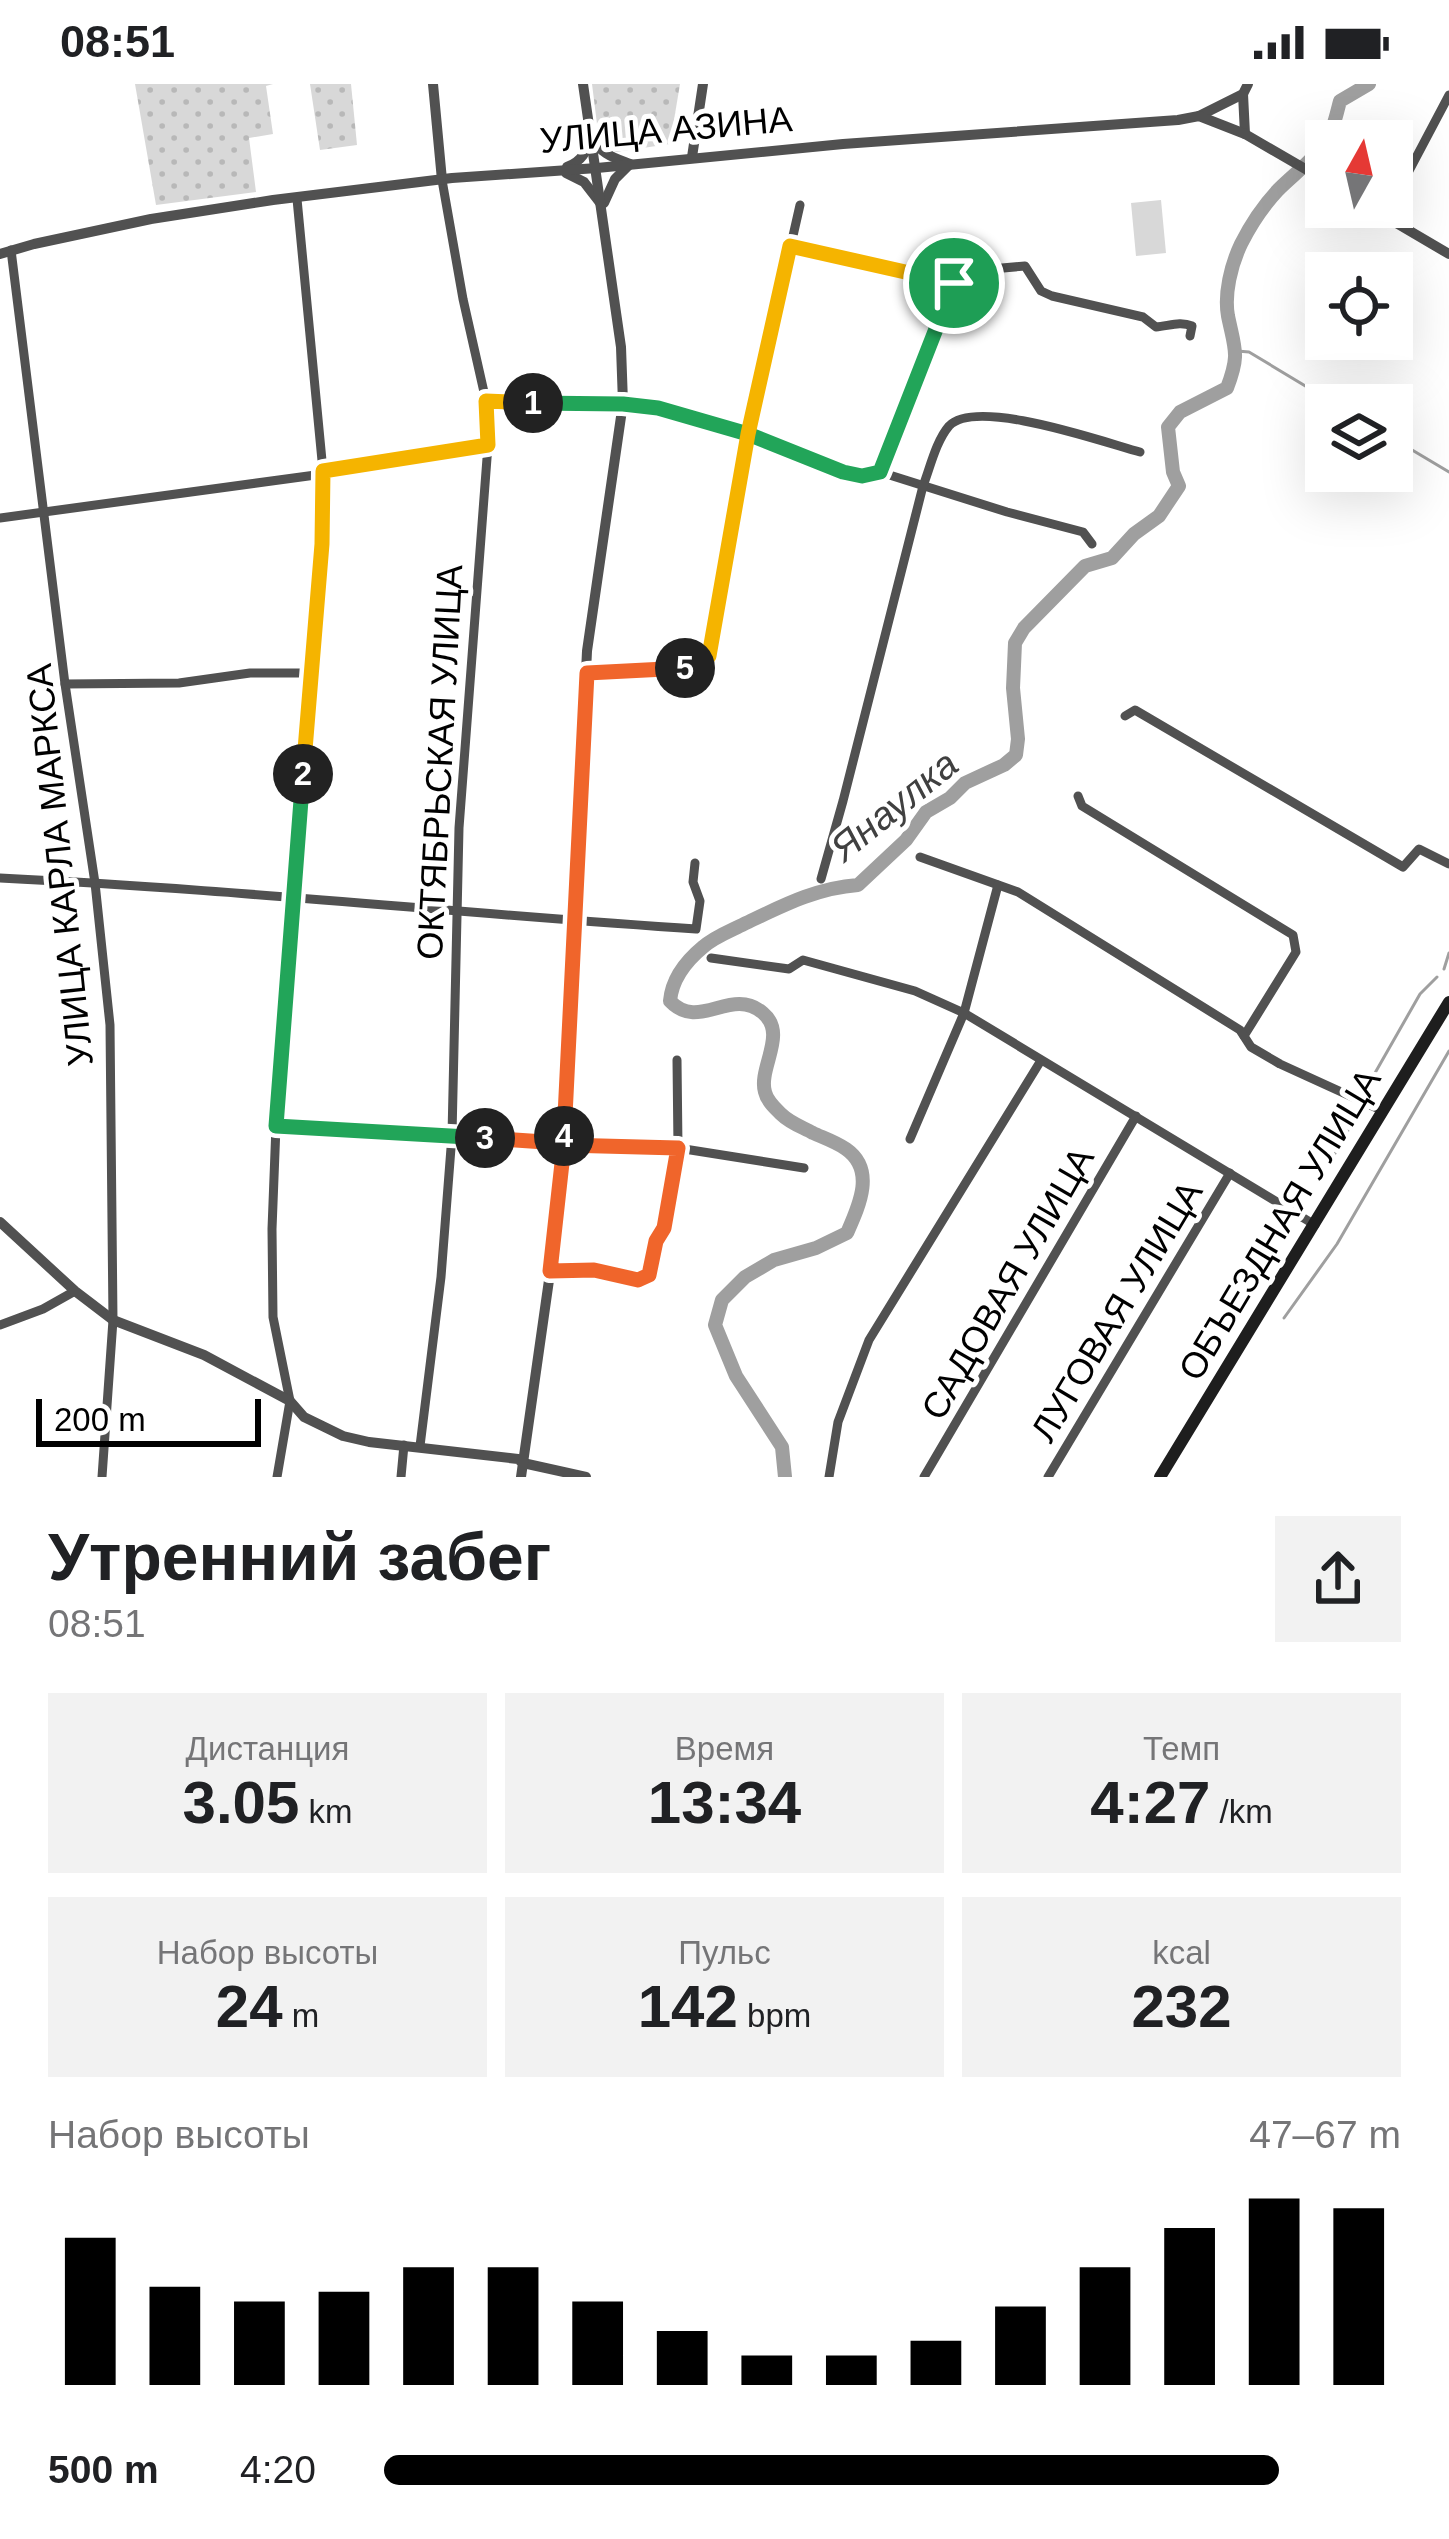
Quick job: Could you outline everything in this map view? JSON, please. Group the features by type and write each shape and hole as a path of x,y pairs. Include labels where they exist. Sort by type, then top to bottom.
{"main road":[{"name":"ОБЪЕЗДНАЯ УЛИЦА","path":"1160,1477 1449,1002"}],"street":[{"name":"ОКТЯБРЬСКАЯ УЛИЦА","path":"420,1446 452,1135 459,828 488,445 486,401 442,180 433,84"},
{"path":"521,1477 564,1145 590,629 623,404 622,347 583,84"},
{"path":"692,157 704,84"},
{"path":"1198,116 1245,89 1245,134"},
{"path":"1413,163 1449,95"},
{"name":"УЛИЦА АЗИНА","path":"5,252 151,219 442,180 1198,116 1245,134 1305,169"},
{"path":"591,133 602,151 630,164 615,179 602,206"},
{"path":"558,170 578,163 591,133"},
{"path":"558,170 584,182 602,206"},
{"path":"277,1477 290,1401 273,1317 276,1126 322,544 323,473 297,199"},
{"path":"587,673 700,668 709,656 748,434 800,206"},
{"path":"1413,227 1449,254"},
{"path":"790,246 954,283"},
{"name":"УЛИЦА КАРЛА МАРКСА","path":"5,252 45,513 110,1025 113,1320 102,1477"},
{"path":"880,472 958,272 1025,266 1041,291 1052,296 1143,317 1156,327 1188,324 1192,326 1190,336"},
{"path":"486,401 658,408 748,434 843,472 862,476 880,472 1083,532 1092,544"},
{"path":"821,879 922,486 950,424 964,416 1008,417 1140,452"},
{"path":"0,518 488,445"},
{"path":"65,684 311,673"},
{"path":"1125,716 1135,710 1403,867 1419,848 1449,864"},
{"path":"1078,796 1082,806 1293,934 1296,952 1244,1036"},
{"path":"920,857 1018,892 1240,1030 1252,1047 1280,1064 1383,1111"},
{"path":"0,878 696,928 700,901 693,882 695,863"},
{"path":"910,1138 964,1013 998,885"},
{"path":"711,958 788,969 803,960 916,991 964,1013 1316,1225"},
{"path":"550,1271 594,1270 638,1280 649,1275 656,1241 664,1228 678,1148 677,1060"},
{"path":"829,1477 838,1422 869,1340 1040,1062"},
{"name":"САДОВАЯ УЛИЦА","path":"924,1477 1136,1116"},
{"path":"276,1126 678,1148 804,1168"},
{"name":"ЛУГОВАЯ УЛИЦА","path":"1048,1477 1230,1173"},
{"path":"0,1222 113,1320 204,1355 343,1436 518,1459 586,1477"},
{"path":"0,1325 75,1291"},
{"path":"401,1477 404,1445"}],"shaded area":[{"path":"135,84 273,84 266,86 273,134 249,138 256,192 156,205"},
{"path":"310,84 351,84 357,145 320,150"},
{"path":"592,84 680,84 670,144 615,152 598,132"},
{"path":"1161,200 1166,253 1136,256 1131,203"}],"waterway":[{"name":"Янаулка","path":"785,1477 782,1447 736,1376 715,1325 722,1300 745,1277 774,1260 847,1233 862,1189 861,1167 846,1149 792,1122 769,1101 764,1083 773,1031 763,1013 739,1004 704,1011 681,1009 670,1001 674,985 691,958 717,937 800,899 858,885 906,840 926,812 965,783 1016,755 1015,643 1085,566 1112,558 1159,516 1179,486 1168,427 1180,412 1227,388 1235,352 1228,289 1241,244 1273,196 1324,144 1340,101 1369,84"},
{"path":"1237,351 1249,352 1305,386"},
{"path":"1413,451 1449,472"},
{"path":"1444,969 1449,953"},
{"path":"1366,1096 1420,994 1437,977"},
{"path":"1284,1318 1337,1244 1449,1051"},
{"path":"1334,1155 1359,1111"}],"route":[{"path":"954,283 790,246 748,434 709,656 700,668 587,673 564,1145 678,1148 664,1228 656,1241 649,1275 638,1280 594,1270 550,1271 564,1145 559,1143 276,1126 322,544 323,471 488,445 486,401 658,408 748,434 843,472 862,476 880,472 954,283"}]}
